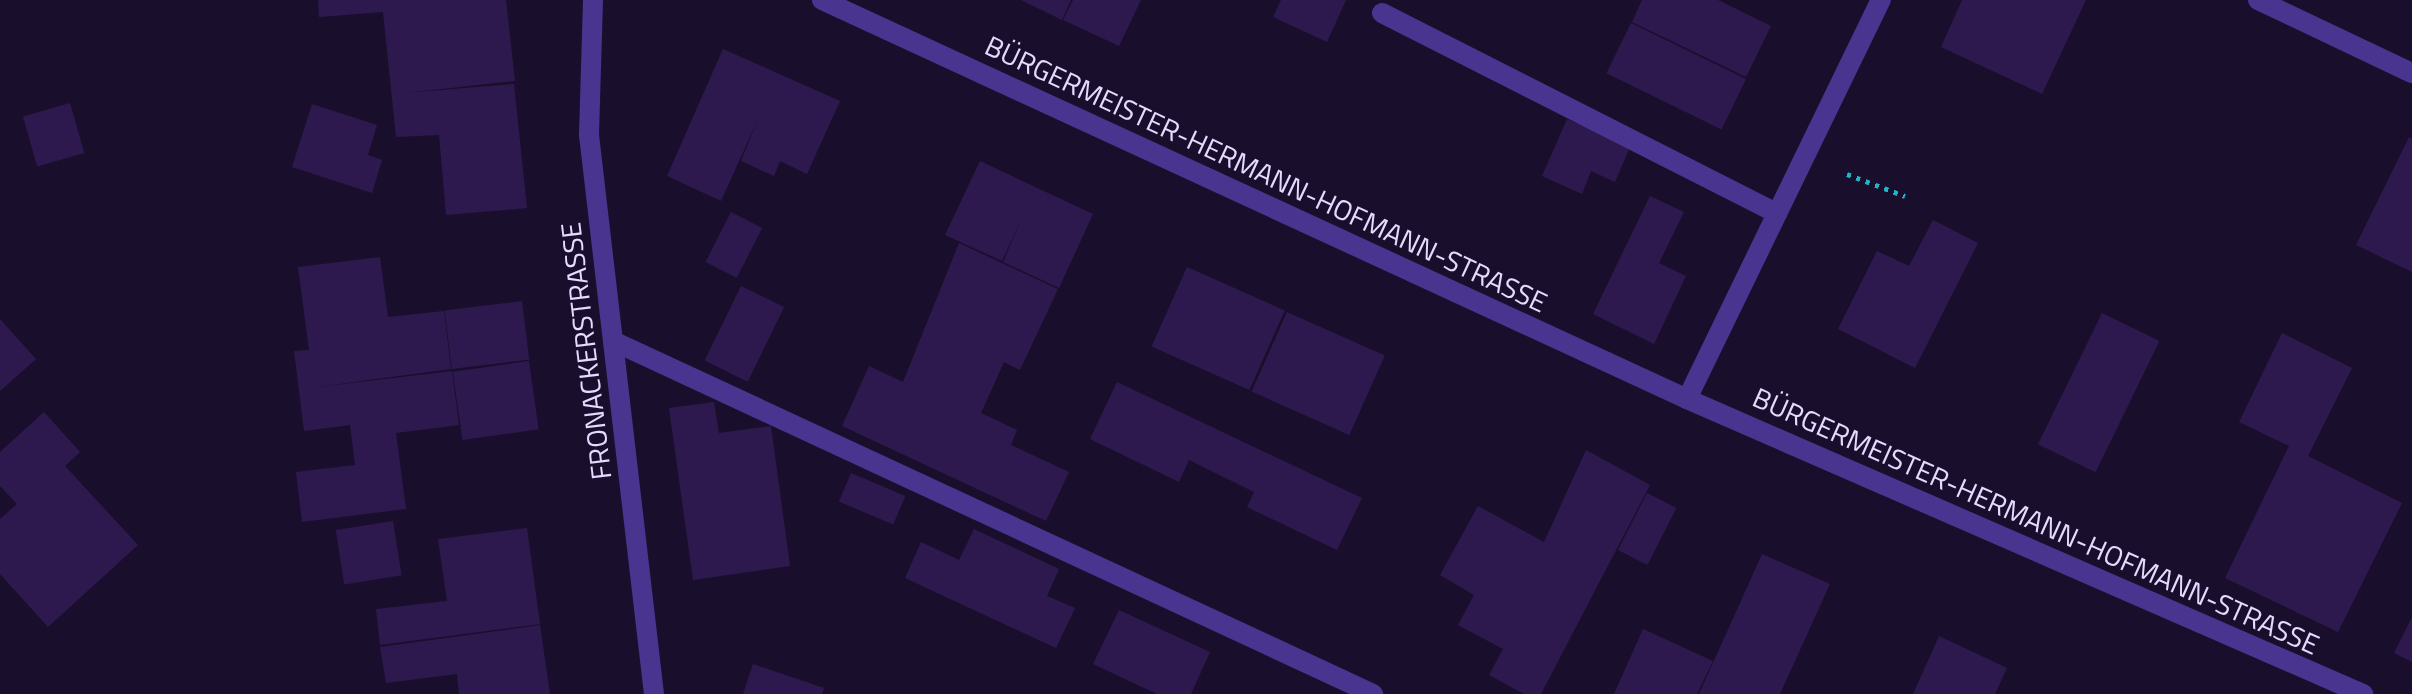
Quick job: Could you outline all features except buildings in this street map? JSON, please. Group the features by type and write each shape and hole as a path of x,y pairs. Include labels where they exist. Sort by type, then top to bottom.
{"street":[{"name":"FRONACKERSTRASSE","path":"593,0 589,135 654,694"},
{"name":"BÜRGERMEISTER-HERMANN-HOFMANN-STRASSE","path":"822,0 1687,399 2363,694"},
{"path":"1687,399 1881,0"},
{"path":"2258,0 2412,73"},
{"path":"1382,13 1777,213"},
{"path":"613,341 1373,694"}],"path":[{"path":"1805,156 1905,196"}]}
